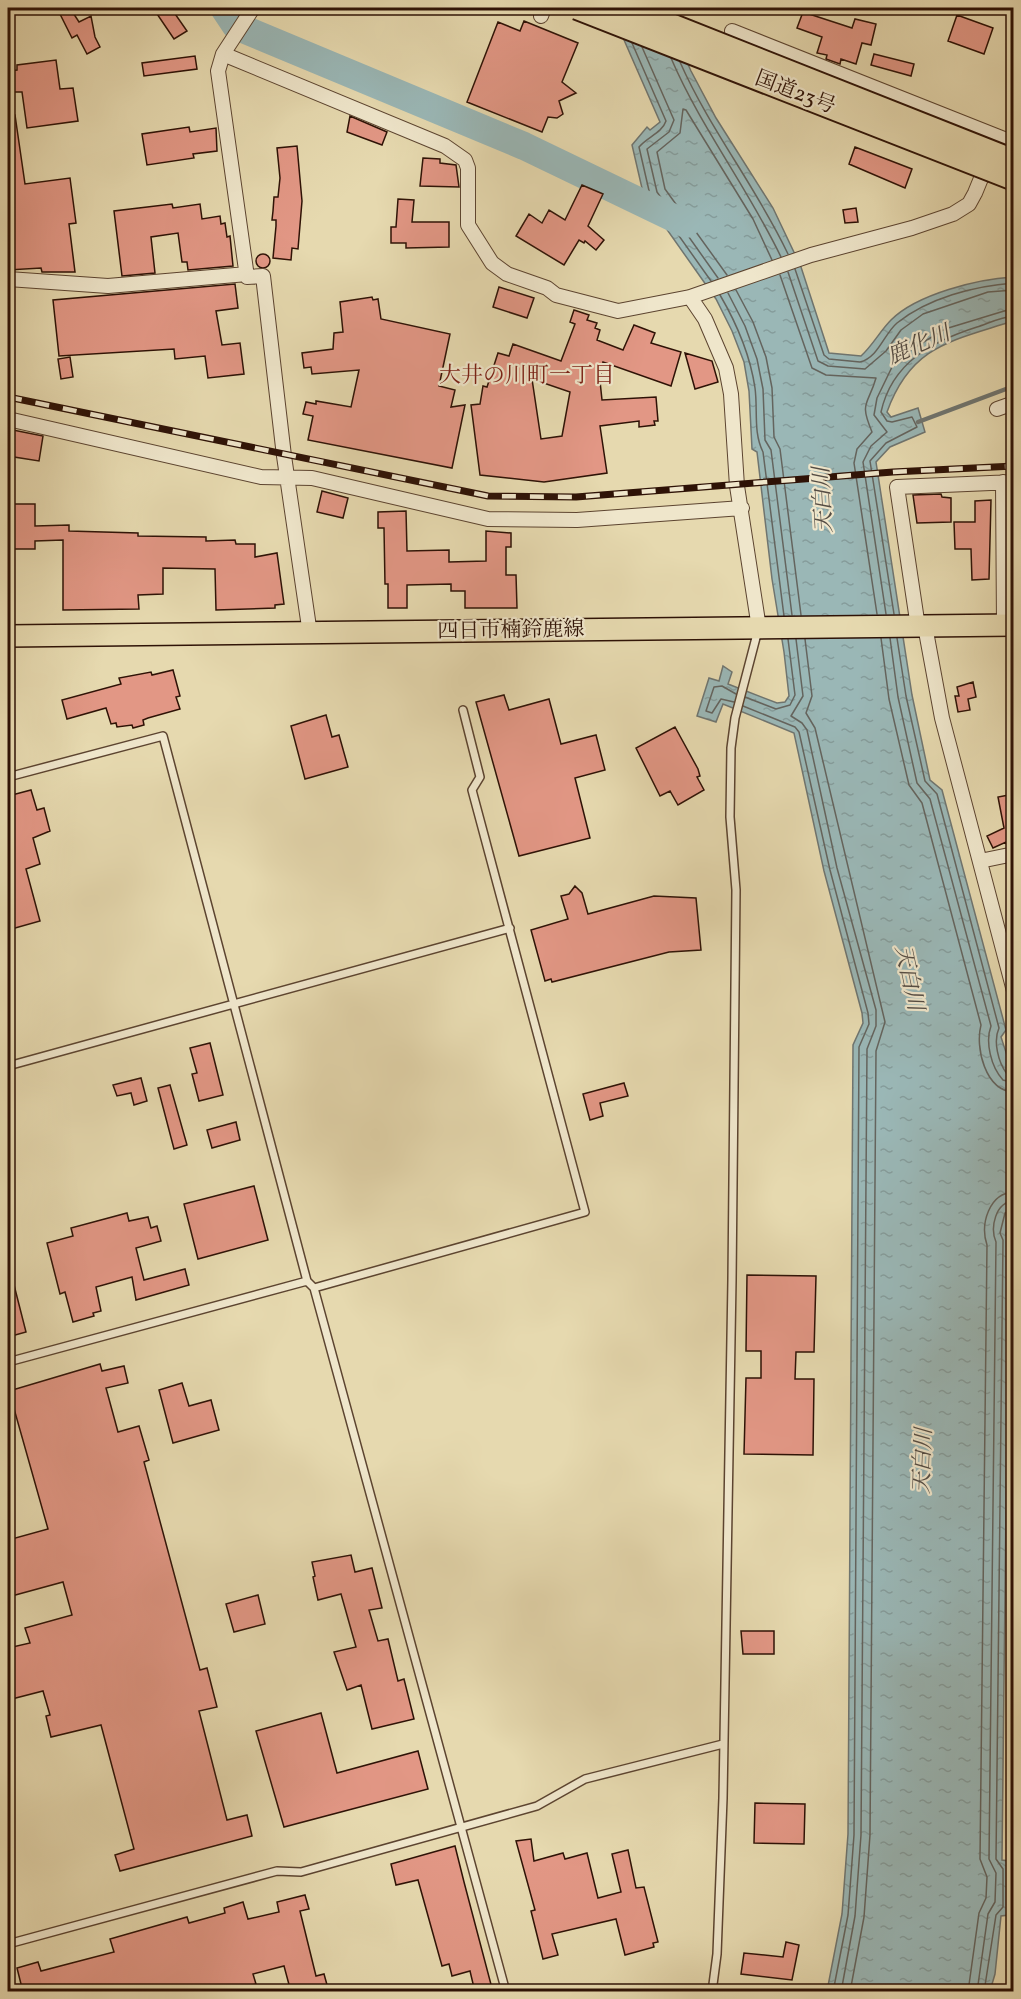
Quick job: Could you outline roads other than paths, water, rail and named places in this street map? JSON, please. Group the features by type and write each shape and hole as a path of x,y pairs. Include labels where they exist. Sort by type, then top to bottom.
{"highway":[{"name":"国道23号","path":"577,8 1014,179"},
{"name":"国道23号","path":"628,8 1014,161"}],"main road":[{"name":"四日市楠鈴鹿線","path":"8,636 1009,625"}],"street":[{"path":"253,8 227,48 218,71 247,277 263,276 310,634"},
{"path":"732,31 1014,143"},
{"path":"227,48 455,152 465,160 468,168 468,225 481,249 507,274 547,288 556,295 618,311 690,297 811,255 912,228 952,214 969,204 998,137"},
{"path":"8,279 108,286 247,274"},
{"path":"690,297 705,319 726,368 731,394 737,486 765,628"},
{"path":"997,409 1014,403"},
{"path":"8,420 261,477 312,478 488,519 577,520 742,508"},
{"path":"1009,625 1008,482 897,487 918,626 1014,991"},
{"path":"980,861 1014,854"}],"lane":[{"path":"712,1992 717,1954 723,1744 736,890 730,817 731,748 735,718 765,628"},
{"path":"314,1288 585,1212 472,790 480,777 463,710"},
{"path":"8,777 163,736 307,1281 314,1288 506,1992"},
{"path":"8,1066 510,928"},
{"path":"8,1362 307,1281"},
{"path":"8,1944 277,1871 301,1872 537,1806 585,1779 723,1744"}],"water":[{"path":"610,8 663,8 691,71 716,118 773,208 801,267 829,353 861,356 891,320 916,303 932,295 966,285 1013,277 1013,321 971,334 936,349 908,372 887,412 891,417 918,408 925,432 890,447 876,462 912,695 930,780 942,790 1006,1030 1001,1037 1013,1074 1014,1210 1006,1234 1009,1235 1002,1860 1009,1861 1009,1915 1001,1916 995,1974 990,1991 827,1991 842,1914 848,1834 853,1045 863,1023 862,1013 824,871 794,733 723,704 716,722 697,716 709,678 719,681 723,666 732,672 728,684 777,703 785,702 789,696 784,652 772,579 757,452 752,449 749,391 744,362 716,299 644,197 632,145 647,127 650,130 660,122"}],"waterway":[{"path":"224,8 236,26 524,146 686,224"},
{"path":"918,422 1014,386"}],"railway":[{"path":"8,397 488,496 576,497 893,472 1014,466"}],"district":[{"name":"大井の川町一丁目","path":"527,376"}],"water label":[{"name":"鹿化川","path":"919,346"},
{"name":"天白川","path":"824,500"},
{"name":"天白川","path":"908,978"},
{"name":"天白川","path":"924,1461"}]}
